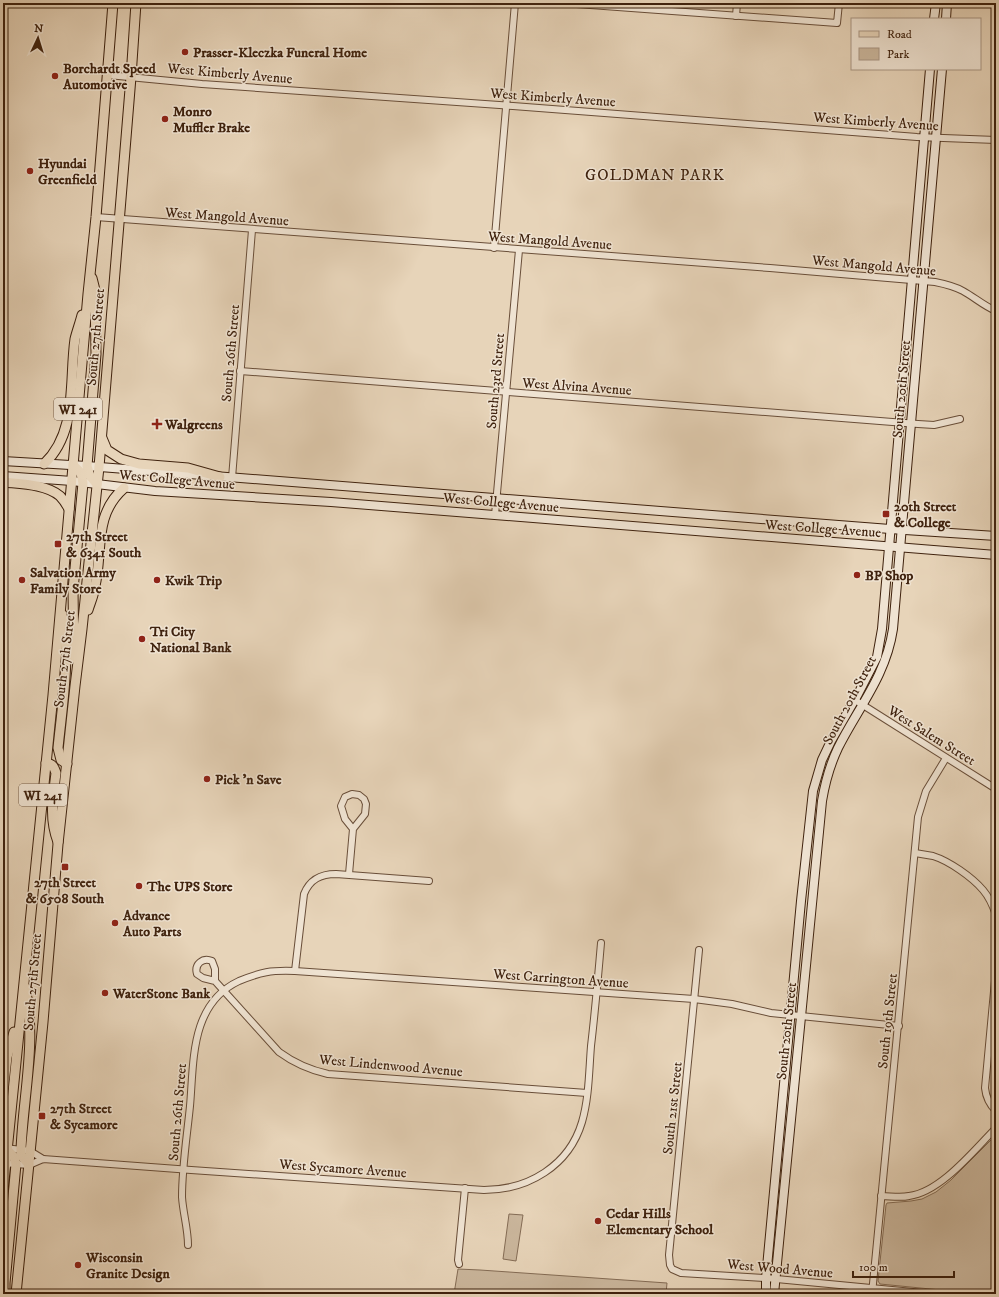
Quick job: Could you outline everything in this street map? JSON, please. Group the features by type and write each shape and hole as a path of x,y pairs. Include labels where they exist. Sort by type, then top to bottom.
{"main road":[{"name":"South 27th Street","path":"12,1156 20,1012 46,763 72,481 96,217 113,3"},
{"name":"South 27th Street","path":"3,1191 43,1022 58,844 97,484 120,219 136,3"},
{"path":"90,273 95,290 96,354 87,466 90,476 97,484"},
{"path":"44,464 58,449 66,432 69,416 76,337 88,294"},
{"path":"101,437 107,450 121,459 139,464 188,468 220,477"},
{"path":"73,465 81,473 83,483 73,590 75,686"},
{"path":"3,482 32,485 50,491 59,495 69,509"},
{"path":"82,629 95,586 101,530 105,516 111,502 124,488"},
{"path":"60,607 65,626 65,674 58,748 61,760 67,764"},
{"path":"46,763 52,764 56,773 51,815 53,831 58,844"},
{"path":"5,1294 12,1156 29,1060 28,1002 24,980"},
{"path":"3,1093 7,1057 20,1012"},
{"name":"South 27th Street","path":"12,1156 29,1165 16,1294"}],"street":[{"path":"494,248 514,3"},
{"path":"563,3 837,23 839,3"},
{"path":"736,16 737,3"},
{"path":"934,18 936,3"},
{"path":"946,18 947,3"},
{"name":"South 20th Street","path":"766,1294 766,1278 801,901 813,791 826,750 855,700 877,657 881,639 930,70"},
{"name":"South 20th Street","path":"774,1294 822,801 825,784 838,749 863,705 885,661 891,641 912,424 942,70"},
{"name":"West Kimberly Avenue","path":"108,75 202,84 506,105 924,138 936,137 996,140"},
{"name":"West Mangold Avenue","path":"96,217 923,281 954,287 996,311"},
{"name":"South 26th Street","path":"232,478 252,230"},
{"name":"South 23rd Street","path":"495,515 519,250"},
{"name":"West Alvina Avenue","path":"240,371 934,426 960,419"},
{"name":"West College Avenue","path":"3,460 496,499 996,536"},
{"name":"West College Avenue","path":"3,476 72,481 124,488 495,515 996,555"},
{"name":"West Salem Street","path":"855,700 996,789"},
{"name":"South 19th Street","path":"872,1291 899,1026 918,817 922,800 946,758"},
{"path":"349,874 353,829 365,814 366,804 361,796 352,794 345,797 341,806 344,819 353,829"},
{"path":"915,853 942,859 966,875 983,890 989,898 996,915"},
{"path":"295,971 302,902 306,887 311,881 322,875 349,874 429,881"},
{"name":"West Sycamore Avenue","path":"12,1156 184,1170 464,1188 498,1190 514,1187 538,1177 550,1168 567,1152 576,1138 584,1114 587,1093 601,943"},
{"name":"South 21st Street","path":"672,1269 669,1255 699,950"},
{"path":"996,970 985,1088 990,1105 996,1111"},
{"name":"West Carrington Avenue","path":"224,990 235,983 267,971 295,971 694,999 732,1004 765,1012 899,1026"},
{"name":"West Lindenwood Avenue","path":"215,981 279,1052 292,1061 314,1071 328,1074 587,1093"},
{"name":"South 26th Street","path":"188,1245 187,1227 182,1198 196,1038 206,1012 224,990"},
{"path":"881,1196 909,1196 930,1190 941,1183 996,1128"},
{"path":"12,1156 29,1165"},
{"name":"West Sycamore Avenue","path":"29,1165 43,1159"},
{"path":"459,1264 458,1260 464,1188"},
{"name":"West Wood Avenue","path":"672,1269 681,1273 766,1278 872,1291 934,1294"}],"green space":[{"path":"996,1135 996,1294 981,1294 880,1284 878,1281 887,1203 922,1199 936,1192 951,1180"},
{"path":"509,1214 523,1215 516,1261 503,1259"},
{"path":"458,1269 667,1283 666,1294 454,1294"}],"place":[{"name":"Prasser-Kleczka Funeral Home","path":"185,52"},
{"name":"Borchardt Speed Automotive","path":"55,76"},
{"name":"Monro Muffler Brake","path":"165,119"},
{"name":"Hyundai Greenfield","path":"30,171"},
{"name":"Walgreens","path":"157,424"},
{"name":"20th Street & College","path":"886,514"},
{"name":"27th Street & 6341 South","path":"58,544"},
{"name":"BP Shop","path":"857,575"},
{"name":"Salvation Army Family Store","path":"22,580"},
{"name":"Kwik Trip","path":"157,580"},
{"name":"Tri City National Bank","path":"142,639"},
{"name":"Pick 'n Save","path":"207,779"},
{"name":"27th Street & 6508 South","path":"65,867"},
{"name":"The UPS Store","path":"139,886"},
{"name":"Advance Auto Parts","path":"115,923"},
{"name":"WaterStone Bank","path":"105,993"},
{"name":"27th Street & Sycamore","path":"42,1116"},
{"name":"Cedar Hills Elementary School","path":"598,1221"},
{"name":"Wisconsin Granite Design","path":"78,1265"}],"district":[{"name":"GOLDMAN PARK","path":"655,174"}]}
